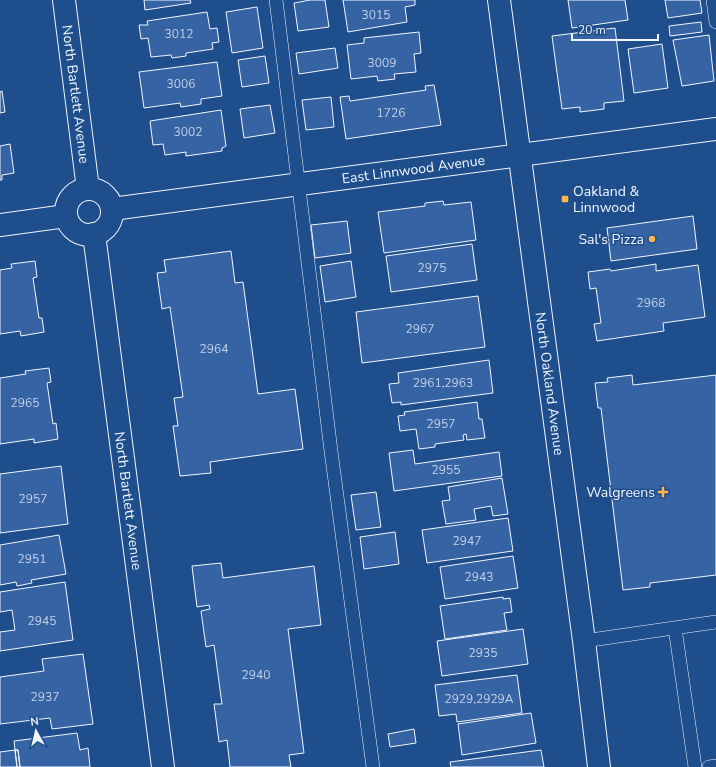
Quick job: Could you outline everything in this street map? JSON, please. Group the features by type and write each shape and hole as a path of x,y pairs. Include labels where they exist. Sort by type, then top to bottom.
{"street":[{"name":"North Bartlett Avenue","path":"64,0 88,188"},
{"name":"North Oakland Avenue","path":"499,0 584,641 599,767"},
{"name":"East Linnwood Avenue","path":"112,209 716,129"},
{"path":"88,188 102,193 110,202 112,209 112,214 108,225 94,234 86,235 73,229 68,224 66,216 67,203 71,197 76,192 88,188"},
{"path":"0,225 66,216"},
{"name":"North Bartlett Avenue","path":"94,234 163,767"}],"lane":[{"path":"276,0 331,451 373,767"},
{"path":"713,0 716,22"},
{"path":"584,641 716,622"},
{"path":"675,628 695,767"},
{"path":"709,767 716,766"}],"building":[{"path":"144,0 190,0 191,3 145,10"},
{"path":"310,0 325,0 329,27 298,31 294,3"},
{"path":"343,0 415,0 415,5 405,7 407,22 348,32"},
{"path":"568,0 625,0 628,20 572,28"},
{"path":"665,0 700,0 702,13 668,18"},
{"path":"257,7 263,48 232,53 226,12"},
{"path":"207,12 210,29 217,28 219,42 212,43 213,49 186,53 186,56 172,58 171,55 151,57 148,38 141,39 139,25 148,25 147,21"},
{"path":"701,22 702,32 670,36 669,26"},
{"path":"615,28 624,101 604,103 604,109 580,112 580,107 562,109 552,36"},
{"path":"419,32 421,53 414,54 416,72 394,74 395,79 378,81 377,76 351,79 347,45 364,43 364,38"},
{"path":"709,35 714,81 682,86 673,40"},
{"path":"662,44 668,88 634,93 628,49"},
{"path":"335,48 338,68 299,74 296,53"},
{"path":"265,56 269,83 242,87 238,60"},
{"path":"217,62 222,96 201,99 201,104 181,107 180,103 144,108 139,72"},
{"path":"434,85 441,125 346,139 340,97 349,96 350,101 426,90 425,86"},
{"path":"2,91 5,112 0,113 0,92"},
{"path":"331,97 334,127 306,130 302,100"},
{"path":"270,105 275,133 244,138 240,109"},
{"path":"221,110 226,146 222,148 222,151 186,156 186,152 165,155 163,144 153,145 150,121"},
{"path":"10,144 14,173 2,175 2,180 0,180 0,146"},
{"path":"443,201 444,205 471,202 476,240 384,253 378,212 425,206 425,203"},
{"name":"Sal's Pizza","path":"693,216 697,249 611,261 607,228"},
{"path":"347,221 351,253 315,258 311,225"},
{"path":"472,244 477,280 391,292 386,256"},
{"path":"231,251 235,283 243,282 258,394 295,389 303,449 210,462 211,473 180,476 173,426 178,426 174,398 183,397 170,307 162,309 157,273 166,272 164,260"},
{"path":"35,261 37,277 33,278 39,318 42,318 44,332 21,336 20,331 0,334 0,270 12,268 11,264"},
{"path":"351,261 356,297 325,302 320,266"},
{"path":"656,264 656,271 698,265 705,317 663,323 664,331 597,341 594,324 601,323 596,288 590,289 588,272 610,269 611,271"},
{"path":"478,296 485,347 362,363 356,312"},
{"path":"489,360 493,393 401,405 401,402 392,403 389,384 399,383 398,373"},
{"path":"49,368 51,382 47,383 53,424 56,423 58,439 34,443 34,439 0,444 0,378 26,374 25,371"},
{"name":"Walgreens","path":"632,375 633,385 716,375 716,575 650,583 650,587 623,590 601,408 598,408 595,383 608,382 607,378"},
{"path":"477,402 479,419 482,419 485,438 467,440 466,434 463,435 464,440 435,444 435,447 419,449 416,429 400,431 398,416 405,415 404,412"},
{"path":"413,450 415,464 499,452 502,476 394,491 389,453"},
{"path":"61,466 68,524 0,533 0,474"},
{"path":"502,478 508,514 493,516 491,506 474,509 476,520 446,524 442,501 450,500 448,487"},
{"path":"376,492 381,527 356,530 351,495"},
{"path":"508,518 513,551 427,563 422,530"},
{"path":"395,532 399,564 364,569 360,537"},
{"path":"59,535 66,574 31,580 32,583 17,586 16,582 0,585 0,545"},
{"path":"513,556 518,588 445,599 440,567"},
{"path":"221,563 223,578 314,566 321,625 288,629 304,753 289,755 291,767 230,767 227,740 219,742 214,704 222,704 214,645 206,647 201,611 210,609 209,605 197,607 192,566"},
{"path":"65,582 73,640 0,651 0,632 15,630 12,610 0,612 0,592"},
{"path":"503,597 503,599 510,598 512,612 504,613 507,630 445,639 440,606"},
{"path":"523,629 528,664 442,676 437,641"},
{"path":"83,654 93,724 52,729 50,718 0,724 0,677 44,671 42,659"},
{"path":"517,675 522,713 457,722 456,714 439,716 435,685"},
{"path":"531,713 536,743 462,755 458,724"},
{"path":"414,729 416,743 390,747 388,734"},
{"path":"77,733 80,750 88,748 90,767 20,767 18,750 15,750 14,741"},
{"path":"15,750 18,750 20,767 17,767"},
{"path":"15,750 17,767 0,767 0,752"},
{"path":"541,750 544,767 451,767 450,762"}],"place":[{"name":"Oakland & Linnwood","path":"565,199"},
{"name":"Sal's Pizza","path":"652,239"},
{"name":"Walgreens","path":"663,492"}]}
